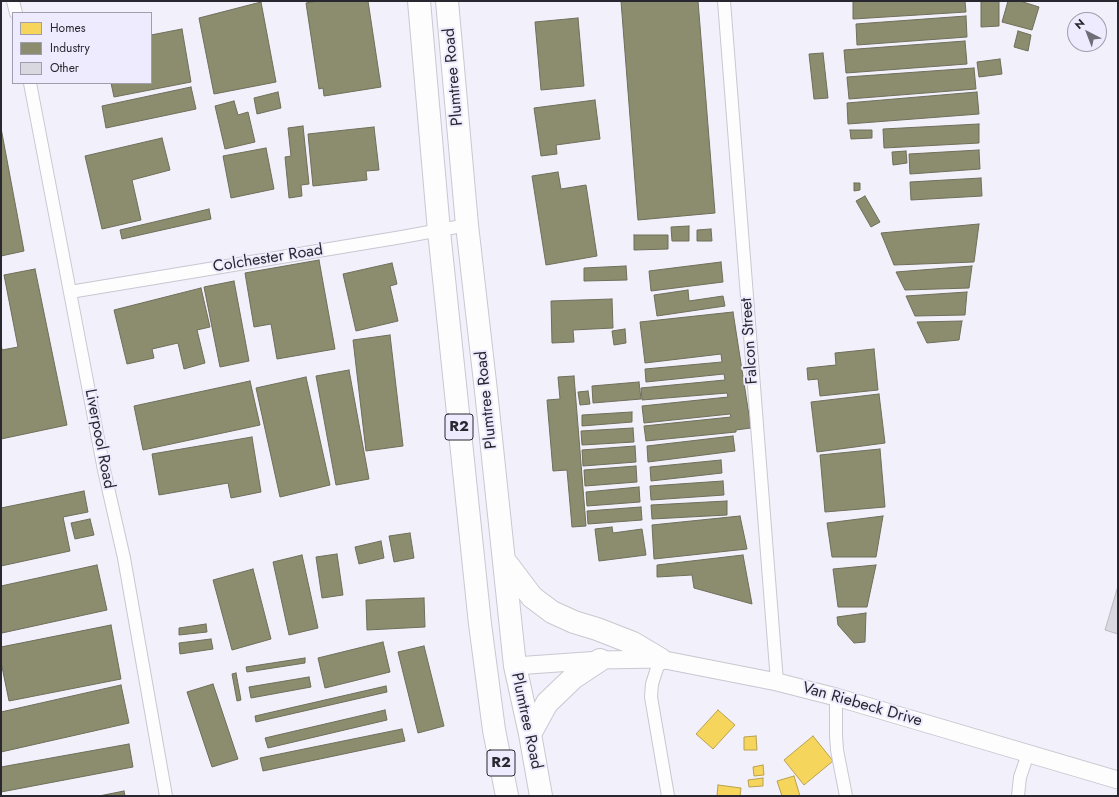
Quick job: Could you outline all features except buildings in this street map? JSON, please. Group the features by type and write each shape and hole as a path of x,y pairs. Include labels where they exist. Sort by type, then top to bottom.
{"highway":[{"name":"Plumtree Road","path":"419,1 439,231 480,624 494,730 507,796"},
{"name":"Plumtree Road","path":"447,1 467,225 515,666 530,734 541,796"},
{"path":"504,560 532,597 552,612 574,622 633,643 660,659"},
{"path":"480,624 494,648 515,666 504,688 494,730"},
{"path":"530,734 547,703 574,678 600,660"}],"street":[{"path":"13,1 16,12"},
{"name":"Falcon Street","path":"724,1 777,682"},
{"name":"Liverpool Road","path":"30,84 104,470 124,558 166,796"},
{"name":"Colchester Road","path":"70,292 439,231 467,225"},
{"path":"660,659 652,684 651,697 668,796"},
{"name":"Van Riebeck Drive","path":"515,666 600,660 660,659 777,682 836,697 1118,780"},
{"path":"836,697 837,750 846,796"},
{"path":"1018,796 1020,777 1028,754"}]}
